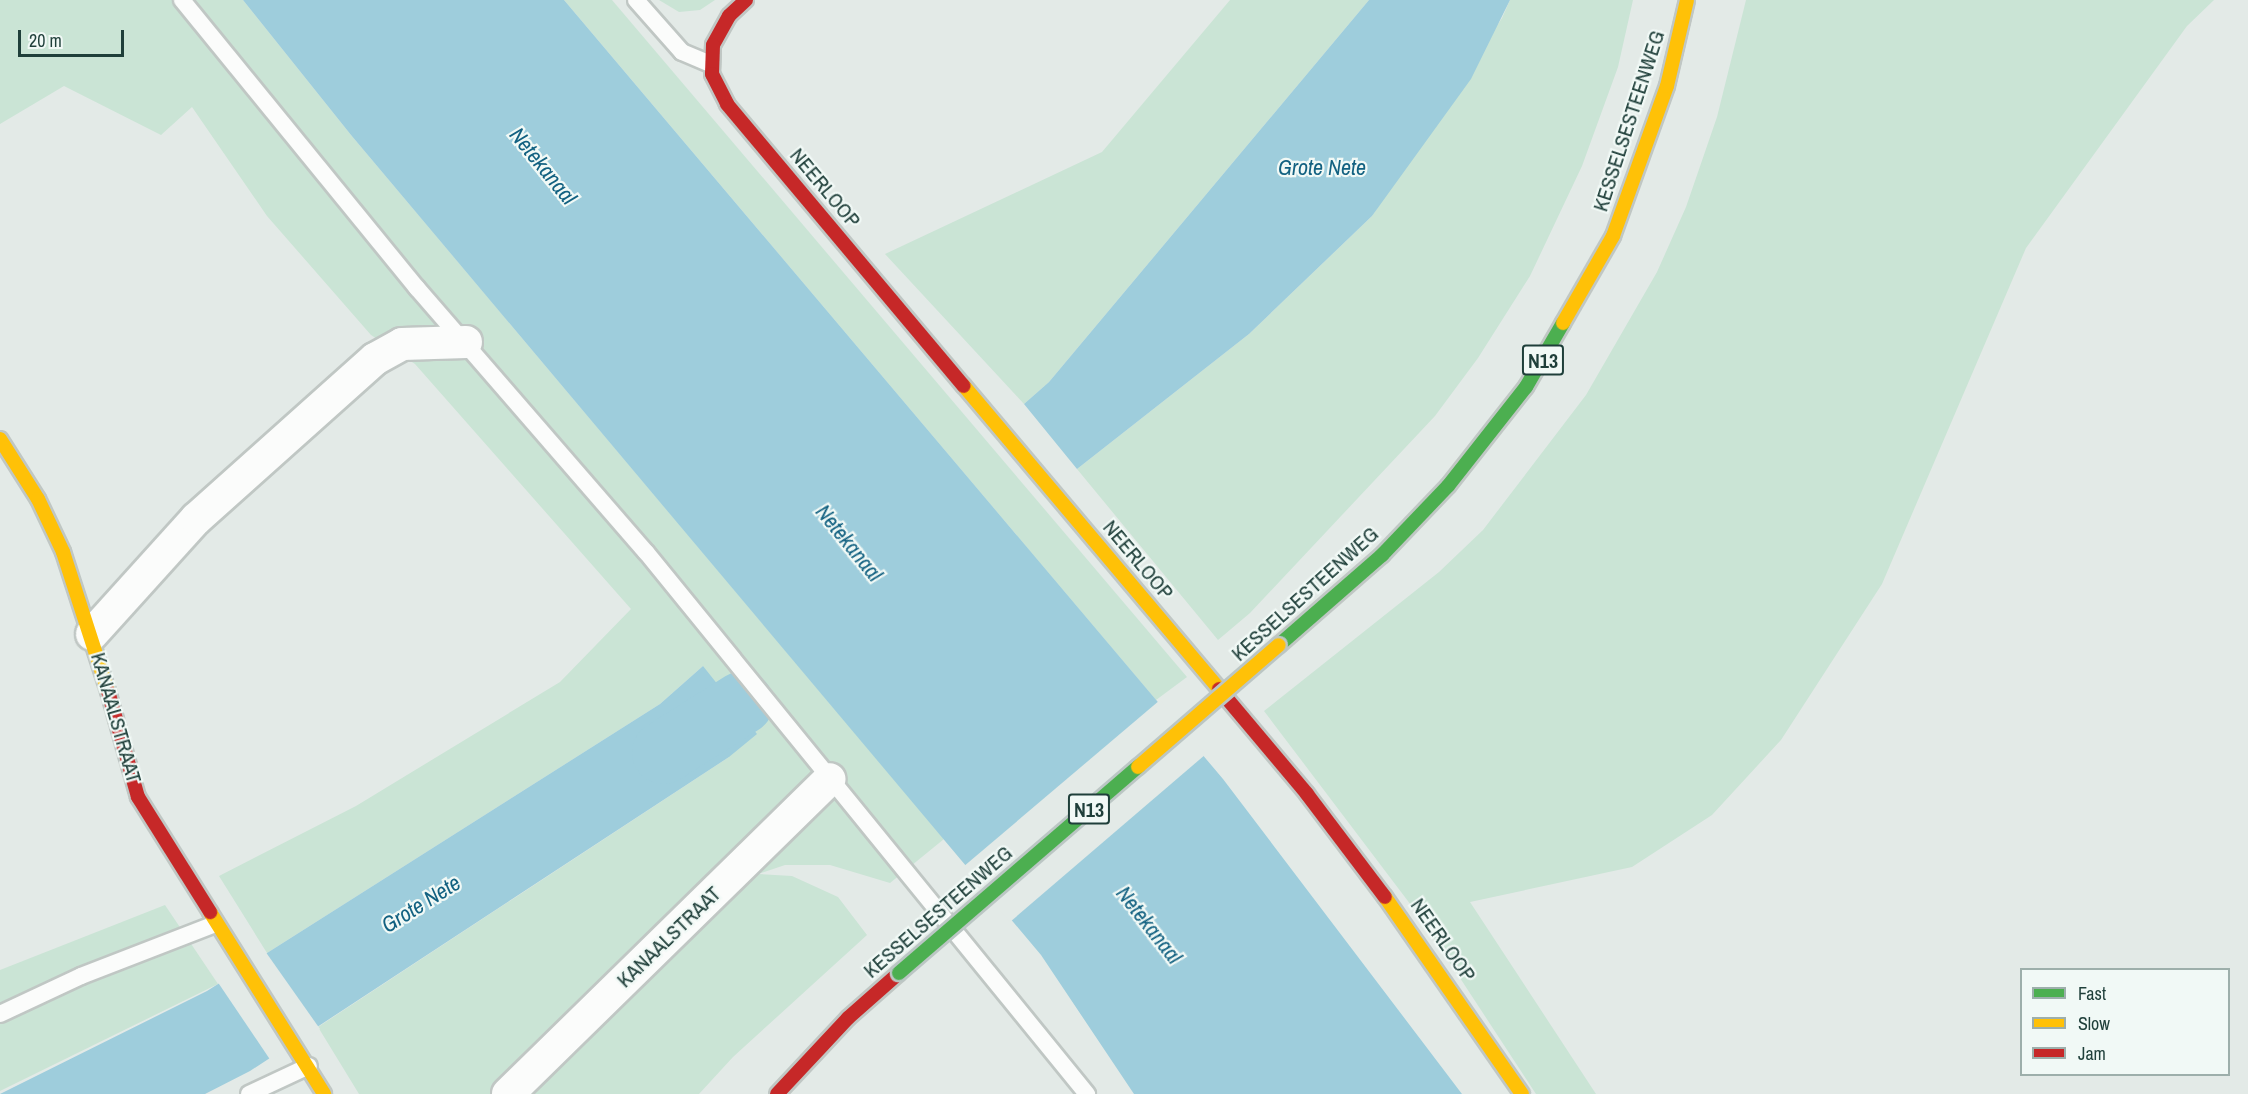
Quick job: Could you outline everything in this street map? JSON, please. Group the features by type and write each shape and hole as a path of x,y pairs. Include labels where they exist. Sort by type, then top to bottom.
{"street":[{"path":"710,64 719,31 746,0"},
{"name":"KESSELSESTEENWEG","path":"777,1094 848,1018 1382,555 1434,501 1526,387 1613,236 1667,86 1687,0"},
{"name":"NEERLOOP","path":"710,64 717,88 727,104 1364,866 1522,1094"},
{"name":"KANAALSTRAAT","path":"324,1094 304,1059 215,924 138,797 92,634 196,519 375,359 402,344 466,342"},
{"path":"0,438 53,531 92,634"},
{"name":"KANAALSTRAAT","path":"508,1094 830,779"}],"lane":[{"path":"183,0 417,288 646,552 830,779 924,889 1087,1094"},
{"path":"636,0 682,52 710,64"},
{"path":"0,1014 81,976 215,924"},
{"path":"249,1094 304,1059"}],"green space":[{"path":"0,0 243,0 351,135 944,839 890,883 830,865 785,865 758,874 792,876 838,897 867,935 733,1057 699,1094 359,1094 318,1027 729,757 703,666 660,704 267,953 219,876 356,806 560,682 631,609 415,364 371,335 267,216 192,107 161,135 64,86 0,124"},
{"path":"564,0 612,0 1187,677 1156,700"},
{"path":"659,0 715,0 700,10 679,12"},
{"path":"1230,0 1369,0 1049,382 1024,404 885,254 1102,152"},
{"path":"1510,0 1633,0 1618,67 1582,166 1530,276 1478,358 1435,416 1250,613 1218,640 1077,469 1249,334 1372,216 1502,18"},
{"path":"1746,0 2214,0 2187,26 2026,248 1882,584 1781,740 1712,815 1632,867 1470,902 1596,1094 1536,1094 1420,917 1264,711 1439,572 1483,530 1586,395 1657,272 1686,207 1717,117"},
{"path":"165,905 218,984 0,1091 0,970"}],"water":[{"name":"Netekanaal","path":"243,0 564,0 1223,779 1462,1094 1134,1094 1041,955 351,135"},
{"name":"Grote Nete","path":"1369,0 1510,0 1471,79 1372,216 1249,334 1077,469 1024,404 1049,382"},
{"path":"703,666 757,734 729,757 250,1071 205,1094 0,1094 207,991 660,704"}],"pier":[{"path":"1160,700 1206,754 1010,922 963,867"},
{"path":"265,951 320,1029 271,1061 217,981"}],"waterway":[{"name":"Grote Nete","path":"663,752 742,702"}],"traffic: fast":[{"path":"1279,645 1382,555 1448,486 1526,387 1563,323"},
{"path":"899,973 1138,767"}],"traffic: slow":[{"path":"1563,323 1613,236 1667,86 1687,0"},
{"path":"964,386 1219,689"},
{"path":"0,439 38,499 63,552 108,691"},
{"path":"1138,767 1279,645"},
{"path":"1385,897 1522,1094"},
{"path":"210,912 324,1094"}],"traffic: jam":[{"path":"746,0 729,16 713,45 712,74 727,104 964,386"},
{"path":"1219,689 1307,794 1385,897"},
{"path":"108,691 138,797 210,912"},
{"path":"777,1094 848,1018 899,973"}]}
